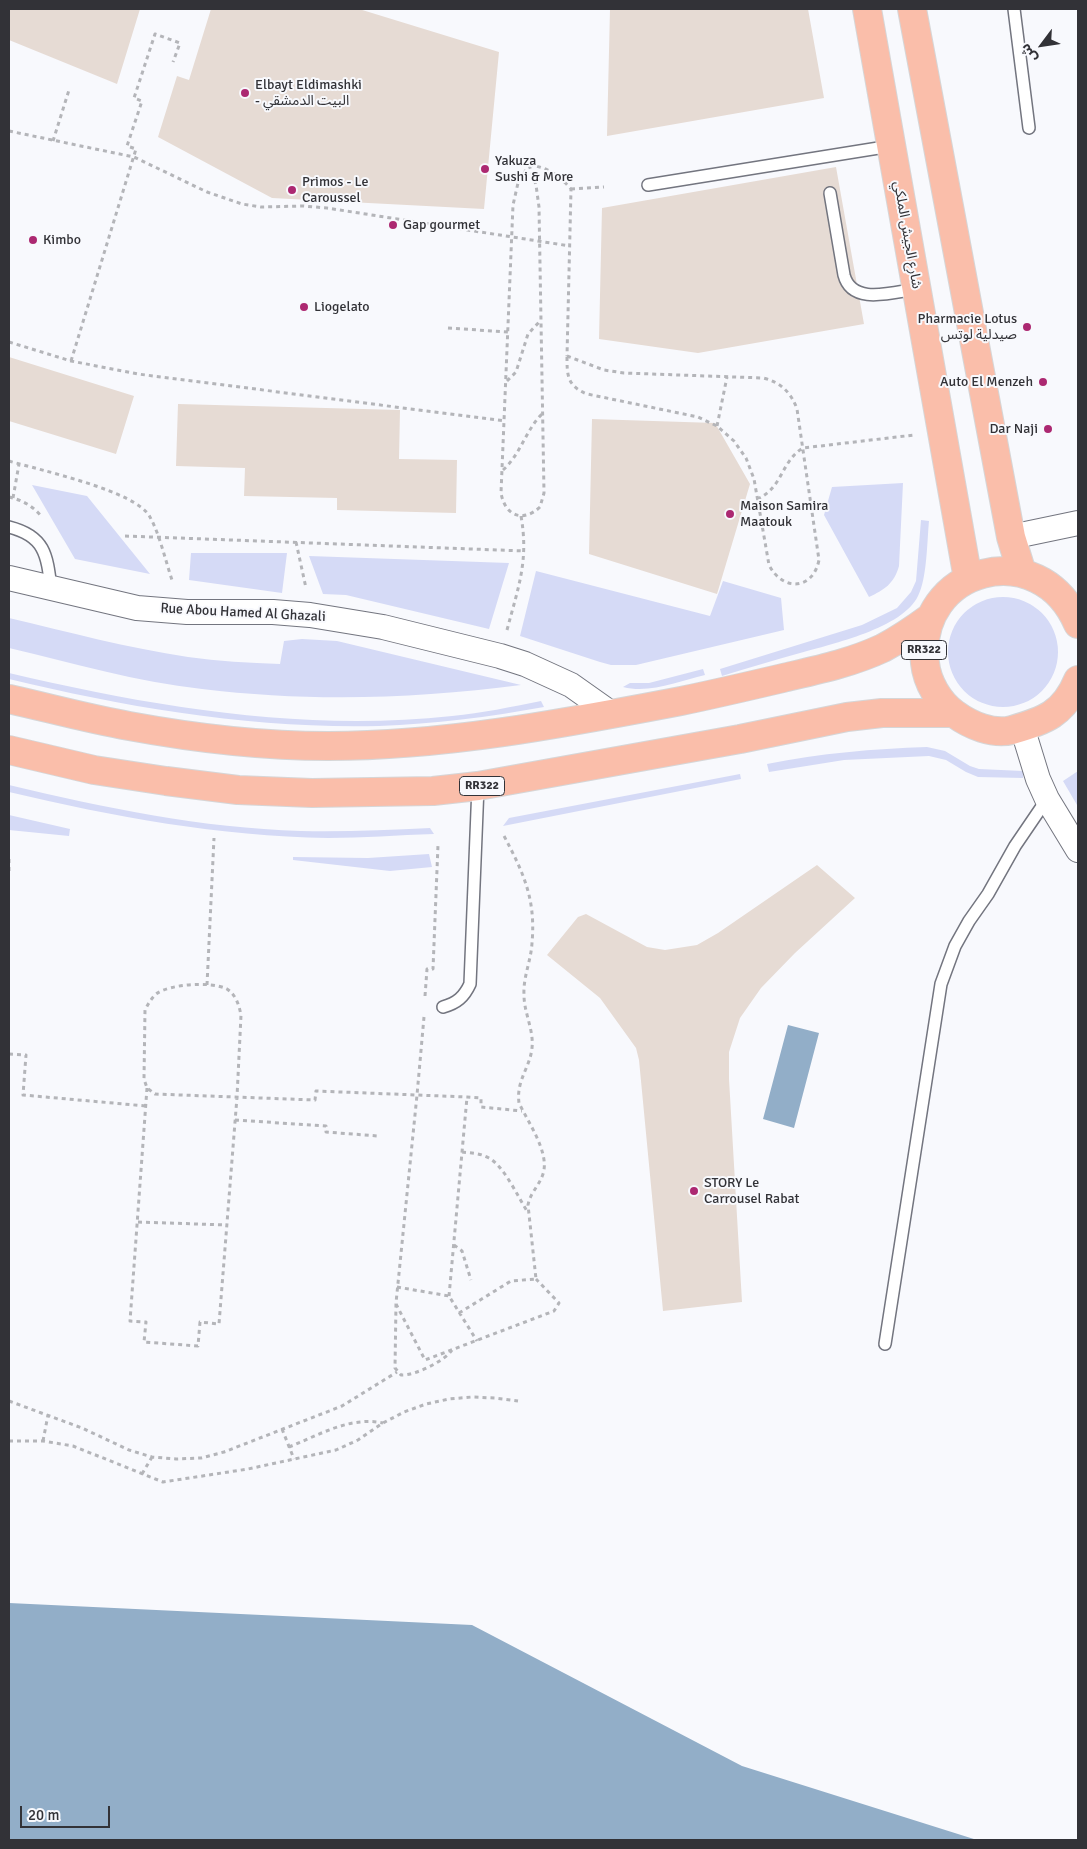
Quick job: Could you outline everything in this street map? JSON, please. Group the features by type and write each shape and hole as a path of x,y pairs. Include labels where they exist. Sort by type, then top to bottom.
{"main road":[{"name":"شارع الجيش الملكي","path":"866,9 968,579"},
{"path":"912,9 1011,537 1022,573"},
{"name":"RR322","path":"1078,624 1067,592 1022,573 1003,571 985,573 968,579 953,589 940,602 931,617 925,634 924,651 926,669 931,685 941,700 953,713 970,724 988,730 1008,731 1043,721 1057,711 1069,697 1078,681"},
{"name":"RR322","path":"9,699 128,726 184,735 260,743 327,746 393,744 460,738 612,714 714,694 831,667 884,647 908,634 931,617"},
{"name":"RR322","path":"9,750 94,770 166,782 238,790 312,794 433,791 478,786 740,739 846,717 890,713 953,713"}],"street":[{"path":"1011,537 1078,523"},
{"name":"Rue Abou Hamed Al Ghazali","path":"9,578 137,608 187,612 274,612 310,615 383,627 500,656 524,664 571,685 612,714"},
{"path":"1022,727 1038,779 1047,799 1078,850"}],"lane":[{"path":"1014,9 1029,128"},
{"path":"648,185 891,146"},
{"path":"830,193 844,275 850,288 856,292 869,295 917,289"},
{"path":"9,527 29,534 43,550 48,560 51,588"},
{"path":"443,1007 452,1005 460,1000 470,984 478,786"},
{"path":"885,1344 941,984 955,946 988,894 1015,846 1047,799"}],"path":[{"path":"70,360 134,157 136,149 127,146 142,101 134,98 156,34 180,43 173,62"},
{"path":"53,141 69,90"},
{"path":"9,131 134,157 207,192 242,204 261,207 303,206 327,208 570,246"},
{"path":"529,165 538,196 540,241 543,500 535,512 521,516 506,508 503,501 502,471 515,194 518,183 529,165"},
{"path":"529,165 553,172 563,179 570,189 567,356 569,379 579,391 587,394 698,417 717,426 734,441 746,458 754,479 770,565 774,574 782,581 792,584 802,583 811,578 817,570 819,560 797,409 794,400 781,385 762,378 624,373 604,370 567,356"},
{"path":"570,189 604,187"},
{"path":"506,382 516,372 528,334 541,320"},
{"path":"448,328 508,332"},
{"path":"9,342 70,360 138,374 504,421"},
{"path":"717,426 727,377"},
{"path":"502,471 516,457 532,426 543,413"},
{"path":"757,499 771,490 793,456 803,448 914,435"},
{"path":"9,461 126,497 139,505 150,516 173,584"},
{"path":"13,498 19,464"},
{"path":"505,636 523,569 525,551 521,516"},
{"path":"125,536 525,551"},
{"path":"296,542 308,597"},
{"path":"396,1303 425,1360 554,1311 558,1303 536,1278 528,1212 529,1198 540,1182 545,1162 543,1152 519,1103 518,1086 532,1051 532,1036 524,997 524,985 532,943 533,925 526,881 503,834"},
{"path":"207,985 214,838"},
{"path":"425,998 427,969 433,969 438,845"},
{"path":"9,859 9,873"},
{"path":"207,985 218,986 228,990 235,997 241,1016 237,1097 220,1324 200,1322 198,1346 144,1342 146,1322 130,1321 147,1088 144,1079 145,1010 150,1001 164,989 174,986 207,985"},
{"path":"424,1008 418,1095 396,1303 394,1364 397,1372 401,1375 410,1374 443,1360 452,1350"},
{"path":"9,1054 26,1055 23,1095 146,1106"},
{"path":"147,1088 155,1094 315,1100 316,1091 481,1098 481,1107 522,1110"},
{"path":"467,1098 449,1296 477,1341"},
{"path":"235,1120 326,1126 326,1132 378,1136"},
{"path":"462,1152 478,1154 491,1159 501,1169 528,1212"},
{"path":"138,1222 227,1225"},
{"path":"454,1245 462,1251 471,1280"},
{"path":"459,1313 511,1281 536,1278"},
{"path":"398,1287 449,1296"},
{"path":"9,1401 82,1428 129,1450 152,1457 200,1458 224,1452 342,1406 397,1372"},
{"path":"9,1441 43,1441 73,1446 163,1482 248,1469 347,1446 383,1423 404,1412 426,1404 448,1399 472,1397 518,1401"},
{"path":"43,1441 48,1415"},
{"path":"289,1446 354,1422 383,1423"},
{"path":"282,1429 294,1459"},
{"path":"142,1474 152,1457"}],"shaded area":[{"path":"903,483 899,566 888,586 869,597 824,515 832,487"},
{"path":"32,485 87,496 150,574 75,559"},
{"path":"921,520 929,521 926,560 921,589 910,607 898,617 883,626 865,633 722,676 720,669 862,625 897,608 911,592 916,581"},
{"path":"191,553 287,553 282,593 189,580"},
{"path":"309,556 509,563 489,629 346,595 323,594"},
{"path":"536,571 710,616 723,581 781,598 784,630 636,665 611,665 520,636"},
{"path":"1003,597 1024,601 1042,613 1054,631 1058,652 1054,673 1042,691 1024,703 1003,707 982,703 964,691 952,673 948,652 952,631 964,613 982,601"},
{"path":"9,618 143,649 188,657 234,662 280,664 284,641 302,639 337,641 521,685 481,690 362,697 282,696 178,686 153,682 9,648"},
{"path":"703,669 705,675 664,686 644,689 623,687 630,683 649,683"},
{"path":"9,673 173,706 284,718 340,721 396,720 463,715 541,701 544,707 461,720 420,724 332,726 285,724 192,714 100,699 9,679"},
{"path":"927,747 945,751 970,766 979,769 1023,771 1023,778 978,777 946,760 929,756 844,760 769,772 767,764 847,752"},
{"path":"1078,771 1078,805 1077,805 1063,781"},
{"path":"740,774 741,779 503,826 509,818"},
{"path":"9,785 154,816 227,826 301,831 366,831 430,828 434,834 328,838 207,829 127,817 48,801 9,792"},
{"path":"9,815 70,829 69,836 9,830"},
{"path":"429,854 432,867 390,871 293,860 293,857 368,858"},
{"path":"788,1025 819,1033 794,1128 763,1119"},
{"path":"9,1603 472,1625 742,1766 977,1840 9,1840"}],"building":[{"path":"9,9 140,9 117,84 9,40"},
{"path":"211,9 359,9 499,52 484,209 272,198 158,137 177,76 189,80"},
{"path":"610,9 808,9 824,98 607,136"},
{"path":"836,167 864,324 698,353 599,339 602,208"},
{"path":"9,357 134,396 116,454 9,421"},
{"path":"178,404 400,410 399,459 457,460 456,513 337,510 337,498 244,496 245,468 176,466"},
{"path":"592,419 715,423 750,484 717,594 589,554"},
{"name":"STORY Le Carrousel Rabat","path":"817,865 855,898 795,953 761,988 740,1018 729,1052 742,1302 663,1311 639,1060 636,1048 600,998 547,955 578,917 586,914 647,947 665,950 697,945 718,933"}],"place":[{"name":"Elbayt Eldimashki - البيت الدمشقي","path":"245,93"},
{"name":"Yakuza Sushi & More","path":"485,169"},
{"name":"Primos - Le Caroussel","path":"292,190"},
{"name":"Gap gourmet","path":"393,225"},
{"name":"Kimbo","path":"33,240"},
{"name":"Liogelato","path":"304,307"},
{"name":"Pharmacie Lotus صيدلية لوتس","path":"1027,327"},
{"name":"Auto El Menzeh","path":"1043,382"},
{"name":"Dar Naji","path":"1048,429"},
{"name":"Maison Samira Maatouk","path":"730,514"},
{"name":"STORY Le Carrousel Rabat","path":"694,1191"}]}
